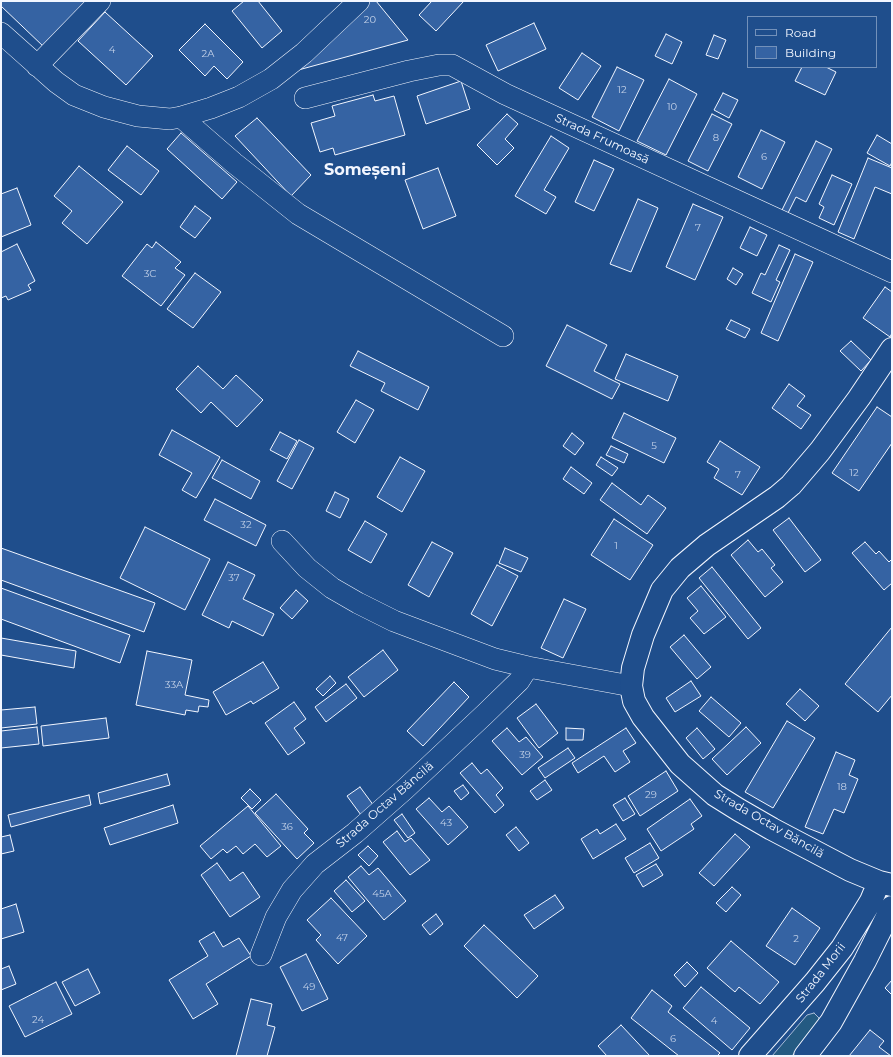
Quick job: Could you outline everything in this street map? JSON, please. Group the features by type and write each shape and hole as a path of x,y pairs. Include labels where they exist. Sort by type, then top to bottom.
{"street":[{"path":"37,66 100,1"},
{"path":"1,33 37,66 74,95 104,107 138,116 170,119 211,108 239,97 271,78 304,52 359,1"},
{"name":"Strada Frumoasă","path":"305,98 409,71 439,65 452,65 505,94 892,272"},
{"path":"181,117 298,214 503,336"},
{"path":"282,541 307,568 332,588 394,621 496,659 528,668 631,686 633,668 662,590 680,568 707,545 778,497 791,485 820,451 860,398 892,349"},
{"name":"Strada Octav Băncilă","path":"261,954 276,918 292,890 315,864 355,832 440,757 519,681 528,668"},
{"name":"Strada Octav Băncilă","path":"631,686 634,700 643,717 680,764 715,795 772,829 850,870 886,884"},
{"name":"Strada Morii","path":"750,1056 815,982 842,948 870,901 886,884"},
{"path":"805,1056 831,1022 865,961 892,907"}],"shaded area":[{"path":"814,1013 819,1018 819,1023 792,1056 772,1056 807,1015"}],"building":[{"path":"1,1 87,1 44,47 1,6"},
{"path":"244,1 258,1 282,31 262,48 232,11"},
{"path":"370,1 376,1 408,40 291,72"},
{"path":"432,1 464,1 436,31 419,15"},
{"path":"105,12 153,56 126,85 78,41"},
{"path":"534,23 546,49 498,71 486,45"},
{"path":"205,24 243,62 227,79 214,66 205,76 179,50"},
{"path":"666,34 682,42 672,64 655,56"},
{"path":"714,35 726,40 718,59 706,55"},
{"path":"582,53 601,66 578,100 559,88"},
{"path":"617,67 644,80 619,131 592,117"},
{"path":"802,68 828,68 836,72 825,95 795,81"},
{"path":"669,79 697,94 666,155 637,141"},
{"path":"461,81 470,109 426,124 417,96"},
{"path":"723,93 738,100 729,118 714,110"},
{"path":"373,95 375,101 394,96 405,135 335,155 333,148 320,152 311,123 335,116 332,106"},
{"path":"507,114 518,124 505,139 514,148 497,165 477,145"},
{"path":"712,114 732,124 708,171 688,161"},
{"path":"257,118 311,175 291,196 235,136"},
{"path":"761,130 785,142 762,189 738,177"},
{"path":"181,133 237,182 222,199 167,149"},
{"path":"877,135 892,144 892,162 890,166 867,153"},
{"path":"551,136 569,148 544,190 556,197 546,214 515,196"},
{"path":"816,141 832,149 806,202 796,197 787,215 781,212"},
{"path":"127,146 159,171 141,195 108,170"},
{"path":"868,158 892,168 892,194 875,187 854,239 838,232"},
{"path":"594,160 614,169 594,211 575,202"},
{"path":"79,166 123,202 87,244 62,223 72,211 54,196"},
{"path":"438,168 456,216 423,229 405,180"},
{"path":"832,175 852,184 834,225 819,218 824,207 819,204"},
{"path":"17,188 31,225 1,237 1,194"},
{"path":"638,199 658,208 631,272 610,264"},
{"path":"693,204 723,217 695,280 666,267"},
{"path":"195,206 211,218 195,238 180,227"},
{"path":"750,227 767,235 757,256 740,248"},
{"path":"156,242 181,262 175,268 185,275 161,306 122,276 147,244 152,248"},
{"path":"17,244 35,281 28,285 31,290 8,300 6,296 1,298 1,252"},
{"path":"779,245 790,250 776,280 780,282 771,302 752,293 761,273 765,275"},
{"path":"795,254 813,262 778,341 761,333"},
{"path":"733,268 743,274 736,285 727,279"},
{"path":"195,273 221,292 193,328 167,309"},
{"path":"885,287 892,292 892,333 890,337 863,318"},
{"path":"731,320 750,329 745,338 726,329"},
{"path":"567,325 607,345 594,371 620,384 612,399 546,366"},
{"path":"851,341 871,360 861,371 840,351"},
{"path":"358,351 429,387 418,410 381,391 385,383 350,366"},
{"path":"626,354 678,376 668,401 615,379"},
{"path":"198,366 223,389 236,375 263,400 237,427 211,402 201,413 176,389"},
{"path":"789,384 805,396 797,406 811,415 801,429 772,408"},
{"path":"356,400 374,410 355,443 337,432"},
{"path":"877,407 892,417 892,443 859,491 832,473"},
{"path":"624,413 676,438 664,463 612,438"},
{"path":"172,430 220,457 196,498 182,490 192,473 159,455"},
{"path":"280,432 297,441 287,459 270,450"},
{"path":"572,433 584,443 575,455 563,446"},
{"path":"299,440 314,448 292,489 277,481"},
{"path":"720,441 760,467 742,495 714,478 719,469 707,462"},
{"path":"611,446 628,454 624,463 606,455"},
{"path":"400,457 425,471 402,512 377,497"},
{"path":"601,457 618,468 612,476 596,465"},
{"path":"222,460 260,481 251,499 212,478"},
{"path":"571,467 592,483 584,494 563,479"},
{"path":"612,483 641,505 648,495 666,508 647,534 600,500"},
{"path":"335,492 349,499 340,518 326,511"},
{"path":"215,499 266,525 256,546 204,520"},
{"path":"789,518 821,560 805,572 773,530"},
{"path":"614,519 653,545 630,580 591,555"},
{"path":"365,521 387,534 371,563 348,550"},
{"path":"145,527 210,559 185,610 120,578"},
{"path":"748,540 758,552 762,549 775,565 771,568 783,582 765,597 731,555"},
{"path":"432,542 453,553 429,597 408,585"},
{"path":"865,542 876,554 879,551 889,562 892,559 892,583 884,590 852,553"},
{"path":"1,548 155,603 144,632 1,580"},
{"path":"505,548 528,558 521,572 499,563"},
{"path":"228,562 255,575 243,599 274,614 263,636 232,621 229,628 202,615"},
{"path":"497,565 518,576 492,626 471,614"},
{"path":"712,567 761,628 748,639 699,578"},
{"path":"701,586 726,617 704,634 690,618 698,611 687,598"},
{"path":"1,588 130,635 120,663 1,619"},
{"path":"296,590 308,601 292,619 280,608"},
{"path":"564,599 586,609 563,658 541,648"},
{"path":"892,627 892,695 878,712 845,684"},
{"path":"684,635 711,667 697,679 670,647"},
{"path":"1,638 76,651 74,668 1,655"},
{"path":"383,650 398,670 364,697 348,677"},
{"path":"147,651 192,660 185,695 209,700 208,707 199,706 198,712 186,710 185,715 136,705"},
{"path":"263,662 279,688 253,704 251,701 226,715 213,692"},
{"path":"330,676 336,683 323,696 316,689"},
{"path":"691,681 701,696 675,712 666,698"},
{"path":"454,682 469,697 423,746 407,731"},
{"path":"346,684 357,698 326,722 315,707"},
{"path":"800,689 819,706 805,721 786,704"},
{"path":"711,697 741,723 729,737 699,711"},
{"path":"294,702 306,719 294,728 305,743 288,755 265,723"},
{"path":"536,704 558,733 539,748 517,718"},
{"path":"35,707 37,724 1,728 1,710"},
{"path":"106,718 109,738 43,746 41,726"},
{"path":"787,721 815,738 773,808 745,792"},
{"path":"37,727 39,744 1,748 1,731"},
{"path":"746,727 761,743 727,775 712,759"},
{"path":"507,728 519,742 526,737 543,757 522,775 492,741"},
{"path":"566,728 584,729 583,740 566,740"},
{"path":"626,728 636,743 623,751 630,762 615,772 604,756 578,773 572,763"},
{"path":"697,728 715,749 703,759 686,738"},
{"path":"568,748 575,758 545,778 538,768"},
{"path":"836,752 855,760 849,775 858,779 844,813 834,809 823,834 805,827"},
{"path":"472,763 481,774 487,769 503,788 496,795 504,805 495,813 460,773"},
{"path":"666,771 678,791 640,816 628,796"},
{"path":"167,774 170,785 100,804 98,793"},
{"path":"545,780 552,790 537,800 530,791"},
{"path":"463,785 469,793 461,800 454,791"},
{"path":"360,787 374,806 361,815 347,796"},
{"path":"250,789 261,800 252,809 241,798"},
{"path":"276,794 308,829 304,833 314,843 297,859 255,813"},
{"path":"89,795 91,805 11,827 8,815"},
{"path":"429,798 442,812 449,806 468,827 448,845 416,809"},
{"path":"625,798 635,814 623,821 613,805"},
{"path":"690,799 702,816 691,824 694,829 661,851 647,829"},
{"path":"173,805 178,823 110,845 104,828"},
{"path":"248,806 281,846 267,857 255,844 243,854 236,846 227,853 223,849 211,859 200,846"},
{"path":"402,814 415,833 408,838 394,820"},
{"path":"616,824 626,839 593,859 581,839 597,829 600,834"},
{"path":"516,827 529,843 519,851 506,835"},
{"path":"397,831 405,842 411,838 430,860 410,875 383,842"},
{"path":"735,834 750,847 714,886 699,873"},
{"path":"10,835 14,851 1,854 1,837"},
{"path":"650,843 659,858 634,873 625,858"},
{"path":"368,846 378,856 369,866 358,855"},
{"path":"217,863 230,881 243,872 260,897 230,917 201,875"},
{"path":"656,864 663,875 643,887 636,875"},
{"path":"361,866 369,875 378,868 406,901 384,920 348,877"},
{"path":"346,880 365,901 352,912 334,891"},
{"path":"732,887 741,895 726,912 716,903"},
{"path":"555,895 564,908 534,929 524,915"},
{"path":"331,898 367,936 338,964 316,940 321,935 307,920"},
{"path":"16,904 24,932 1,939 1,909"},
{"path":"792,908 820,928 795,965 766,946"},
{"path":"436,914 443,924 430,935 422,925"},
{"path":"484,925 538,976 517,998 464,946"},
{"path":"214,932 223,947 239,938 251,956 206,984 218,1004 193,1019 169,980 208,956 199,941"},
{"path":"731,941 779,982 760,1004 739,987 735,992 707,968"},
{"path":"306,954 328,999 302,1011 280,967"},
{"path":"687,962 698,973 685,987 674,975"},
{"path":"9,966 16,984 1,990 1,969"},
{"path":"88,969 100,993 75,1006 62,982"},
{"path":"892,980 892,995 885,988"},
{"path":"56,982 72,1014 25,1037 9,1006"},
{"path":"701,987 750,1028 732,1050 683,1008"},
{"path":"652,990 672,1006 668,1012 720,1053 717,1056 679,1056 631,1018"},
{"path":"251,999 272,1004 267,1025 275,1027 267,1056 236,1056"},
{"path":"621,1025 650,1056 607,1056 598,1046"},
{"path":"870,1030 884,1041 879,1047 891,1056 849,1056"}],"district":[{"name":"Someșeni","path":"365,170"}]}
